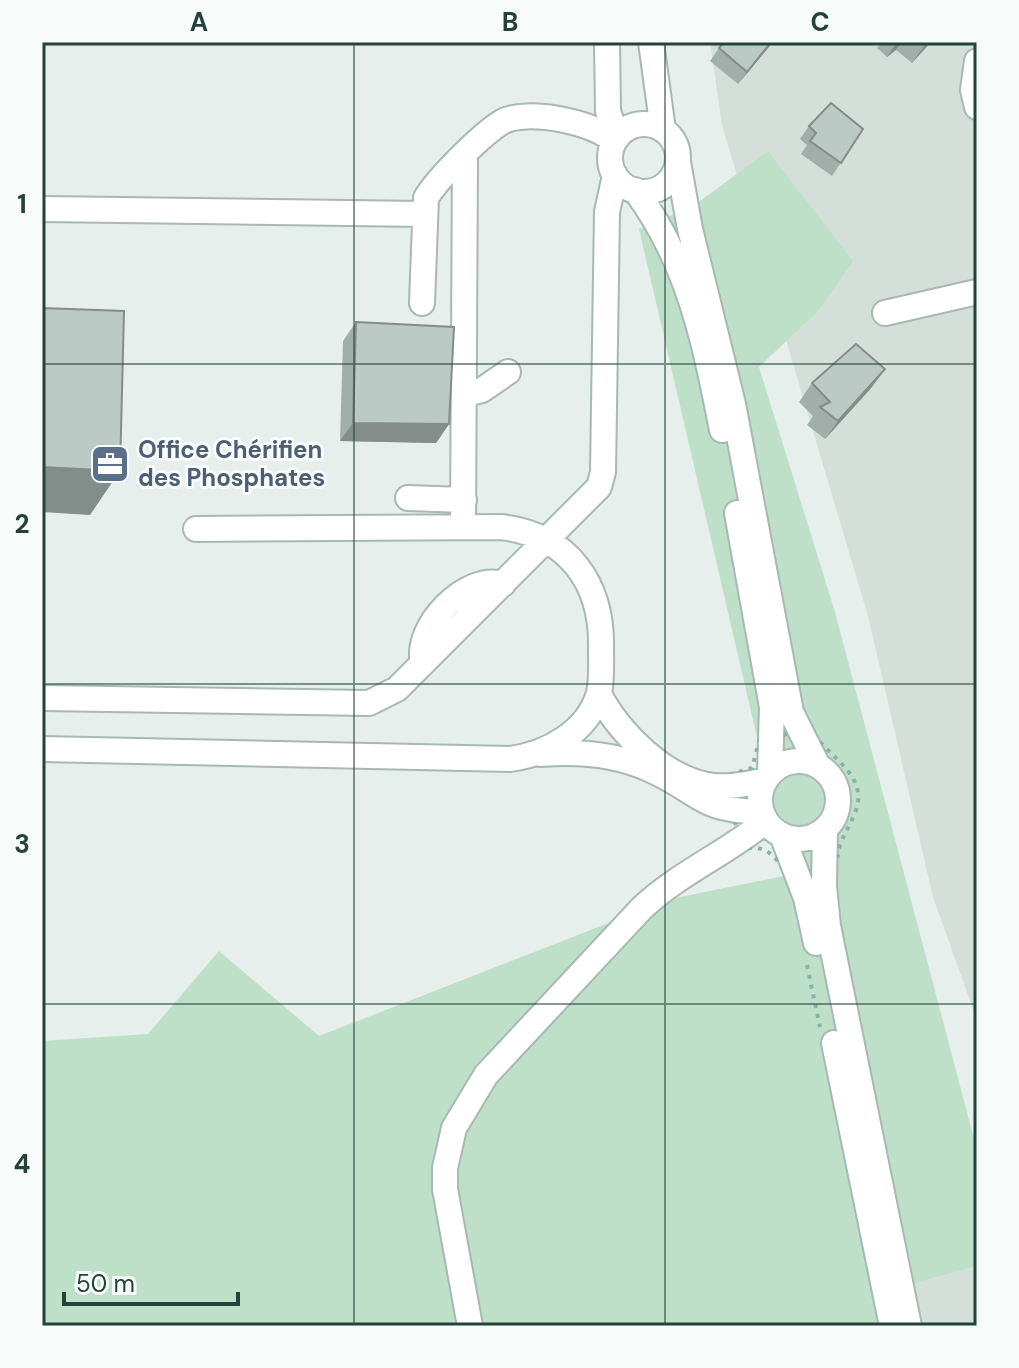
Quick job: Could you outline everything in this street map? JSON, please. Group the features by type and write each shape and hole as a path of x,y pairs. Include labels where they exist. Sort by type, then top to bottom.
{"street":[{"path":"42,698 369,703 389,696 594,494 602,480 607,212 615,175 610,158 616,140 608,111 607,42"},
{"path":"651,42 663,130 675,144 690,229 731,390 786,733 767,777 770,823 798,873 812,922 892,1326"},
{"path":"977,61 973,90 977,107"},
{"path":"422,303 423,214 431,191 500,123 518,117 588,124 616,140"},
{"path":"616,140 639,124 663,130"},
{"path":"463,527 465,157"},
{"path":"635,190 645,192 663,186 678,162"},
{"path":"615,175 635,190 677,257 694,307 725,448 772,707 786,733 833,779 839,801 837,812 825,830 823,865 828,926 909,1326"},
{"path":"42,209 423,214"},
{"path":"885,313 977,292"},
{"path":"465,394 482,390 508,372"},
{"path":"408,498 464,500"},
{"path":"196,529 463,527 517,529 546,541 584,576 597,599 603,627 599,694 575,730 538,754"},
{"path":"599,694 617,726 644,751 697,782 731,786 767,777 797,760 817,764"},
{"path":"42,749 496,759 570,753 632,763 660,774 704,804 770,823 804,839 825,830"},
{"path":"470,1326 445,1189 448,1148 462,1109 486,1075 642,908 666,888 770,823"}],"path":[{"path":"808,726 823,748 849,771 859,791 856,812 839,845 837,864 823,865 788,877 773,854 761,848 748,848 729,811 732,774 746,772 756,763 761,735 786,733 808,726"}],"shaded area":[{"path":"710,42 977,42 977,1020 933,897 868,616 722,125"},
{"path":"977,1266 977,1326 908,1326 897,1288"}],"green space":[{"path":"768,151 853,261 819,310 759,367 835,612 977,1150 977,1266 897,1288 908,1326 42,1326 42,1041 148,1034 219,951 319,1036 670,899 789,875 639,229 692,207"}],"building":[{"path":"724,42 771,42 747,72 719,48"},
{"path":"831,103 863,129 841,163 810,141 816,133 809,126"},
{"path":"42,308 124,311 120,471 42,467"},
{"path":"356,322 454,327 449,424 353,423"},
{"path":"856,344 885,369 838,421 820,407 830,402 812,383"}],"place":[{"name":"Office Chérifien des Phosphates","path":"110,464"}]}
